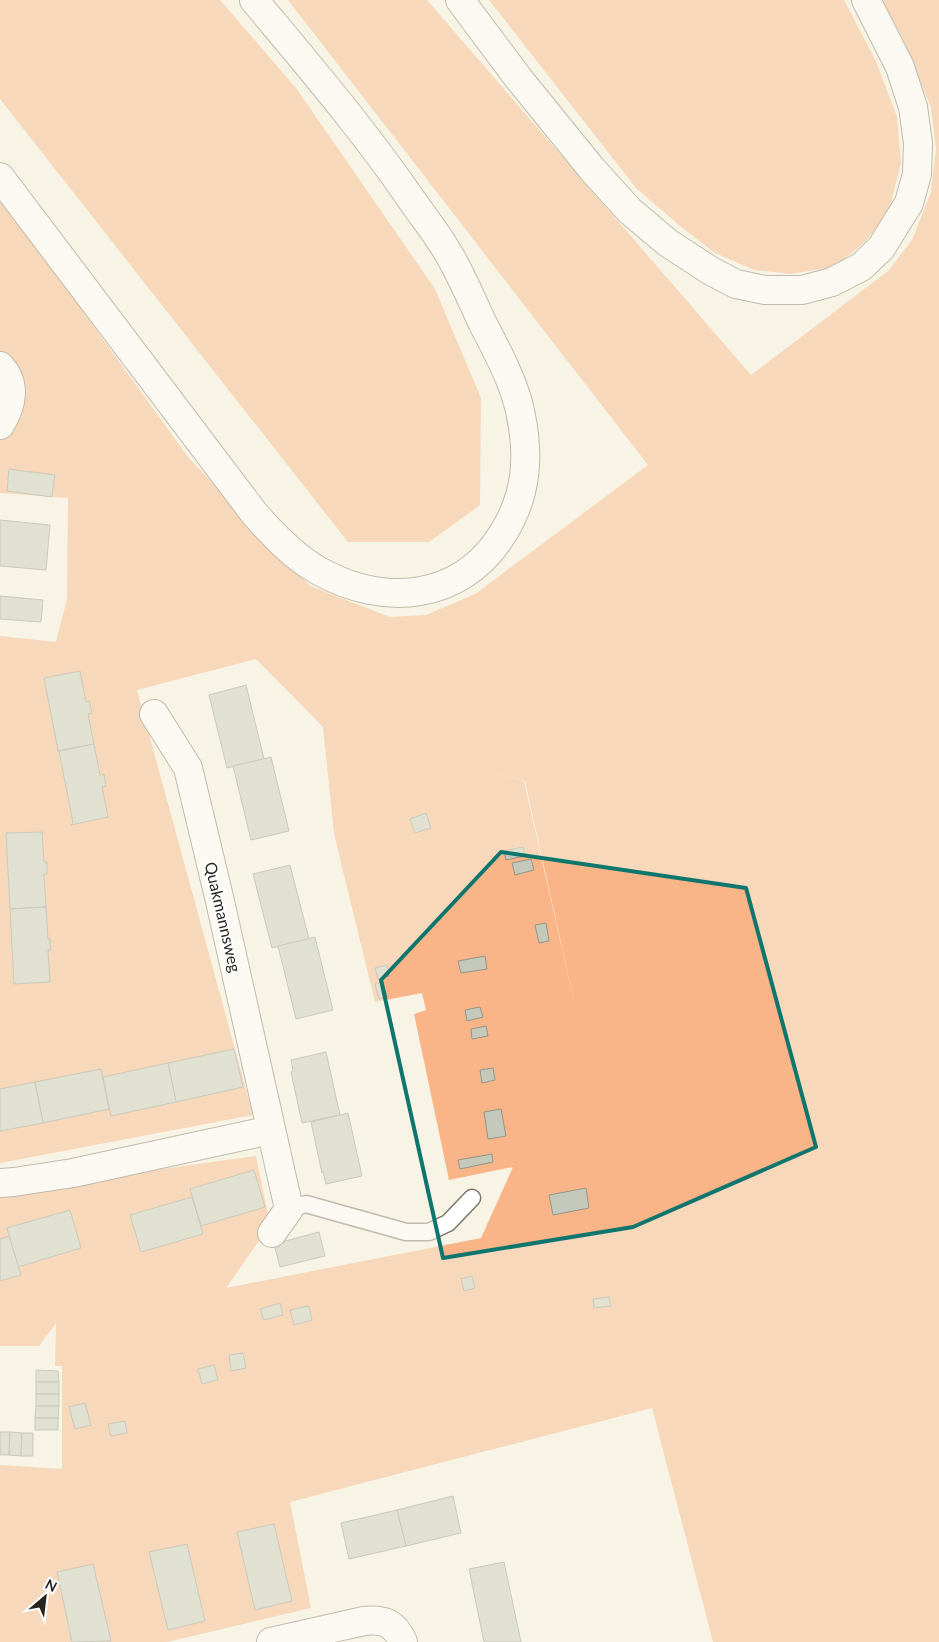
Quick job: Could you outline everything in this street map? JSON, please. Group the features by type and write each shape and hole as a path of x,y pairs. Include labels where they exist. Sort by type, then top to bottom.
{"main road":[{"path":"0,177 254,513 273,535 294,554 319,571 346,584 372,590 417,592 438,588 469,572 493,550 511,522 522,494 526,460 520,410 504,366 450,255 379,152 254,0"},
{"path":"460,0 519,78 592,168 630,210 668,243 711,271 736,284 764,290 802,290 832,282 861,267 881,248 909,203 917,174 918,143 913,107 900,67 866,0"},
{"path":"0,366 5,372 10,385 12,399 8,414 0,425"},
{"name":"Quakmannsweg","path":"154,714 188,768 289,1209"},
{"path":"0,1183 73,1173 271,1130"},
{"path":"272,1233 289,1209"},
{"path":"271,1642 364,1621 378,1620 394,1626 403,1642"}],"lane":[{"path":"289,1209 306,1204 406,1232 429,1232 448,1223 472,1198"}],"highlighted area":[{"path":"501,852 746,888 816,1147 633,1227 443,1258 381,980"}],"shaded area":[{"path":"0,0 220,0 296,88 435,289 481,398 480,505 429,542 348,542 0,99"},
{"path":"288,0 427,0 751,375 888,271 912,240 931,192 936,148 931,107 903,39 882,0 939,0 939,1642 713,1642 652,1408 290,1502 311,1608 167,1642 0,1642 0,1465 62,1469 62,1366 55,1366 56,1323 39,1346 0,1346 0,1191 256,1156 270,1225 226,1288 481,1238 513,1167 449,1180 414,1014 426,1010 422,993 375,1002 334,834 323,727 256,659 137,690 253,1115 0,1163 0,636 56,642 67,599 68,498 0,493 0,197 188,457 310,586 390,617 426,615 475,594 648,465","holes":["446,760 525,781 577,1015 524,781"]},
{"path":"489,0 844,0 876,61 897,117 901,163 888,214 864,243 834,267 791,274 754,270 715,253 636,188"}],"building":[{"path":"9,469 55,475 52,497 7,491"},
{"path":"0,520 50,525 46,570 0,566"},
{"path":"0,596 43,600 41,622 0,619"},
{"path":"80,671 86,702 89,701 92,713 88,714 94,744 57,751 44,678"},
{"path":"246,685 264,759 227,768 209,695"},
{"path":"94,744 100,775 104,774 106,786 102,787 108,817 71,825 73,823 59,751"},
{"path":"271,757 289,831 251,840 233,766"},
{"path":"426,813 431,828 415,833 410,819"},
{"path":"42,832 44,862 47,862 47,874 44,874 46,907 10,909 6,833"},
{"path":"523,847 525,856 506,860 504,851"},
{"path":"531,859 534,870 515,875 512,863"},
{"path":"290,865 309,939 272,948 253,874"},
{"path":"46,907 48,939 50,939 51,950 48,950 50,982 14,984 10,909"},
{"path":"546,923 549,941 539,943 535,925"},
{"path":"315,937 333,1010 296,1019 278,946"},
{"path":"485,956 487,969 461,973 458,961"},
{"path":"387,965 389,976 378,979 375,968"},
{"path":"383,982 387,997 379,999 375,984"},
{"path":"480,1007 483,1017 467,1021 465,1010"},
{"path":"486,1026 488,1036 472,1039 471,1029"},
{"path":"234,1049 243,1087 176,1102 168,1063"},
{"path":"326,1052 340,1115 302,1123 291,1072 293,1071 291,1060"},
{"path":"168,1063 176,1102 111,1116 103,1077"},
{"path":"493,1068 495,1080 482,1083 480,1070"},
{"path":"101,1069 109,1109 43,1123 35,1082"},
{"path":"35,1082 43,1123 0,1131 0,1089"},
{"path":"501,1109 506,1136 488,1139 484,1112"},
{"path":"348,1113 362,1176 326,1184 311,1122"},
{"path":"492,1154 493,1162 460,1169 458,1160"},
{"path":"254,1170 265,1207 201,1226 190,1189"},
{"path":"586,1188 589,1208 553,1215 549,1195"},
{"path":"192,1197 203,1234 141,1252 130,1215"},
{"path":"70,1210 81,1248 18,1267 7,1228"},
{"path":"319,1232 325,1256 280,1267 274,1244"},
{"path":"9,1236 21,1275 0,1281 0,1239"},
{"path":"472,1276 475,1288 464,1291 461,1279"},
{"path":"609,1297 611,1306 594,1308 593,1299"},
{"path":"280,1303 283,1315 264,1320 260,1309"},
{"path":"309,1306 312,1320 294,1325 290,1310"},
{"path":"243,1353 246,1368 231,1371 229,1355"},
{"path":"214,1365 218,1380 202,1384 198,1369"},
{"path":"36,1370 58,1371 59,1382 36,1382"},
{"path":"36,1382 59,1382 59,1394 36,1394"},
{"path":"36,1394 59,1394 59,1406 36,1406"},
{"path":"85,1403 91,1425 75,1429 69,1407"},
{"path":"36,1406 59,1406 58,1418 35,1418"},
{"path":"35,1418 58,1418 58,1430 35,1430"},
{"path":"125,1421 127,1433 111,1436 108,1424"},
{"path":"0,1432 10,1432 9,1455 0,1455"},
{"path":"10,1432 22,1433 21,1456 9,1455"},
{"path":"22,1433 33,1433 33,1456 21,1456"},
{"path":"453,1496 461,1533 406,1546 397,1510"},
{"path":"397,1510 406,1546 349,1559 341,1523"},
{"path":"274,1524 292,1601 255,1610 237,1532"},
{"path":"187,1544 205,1621 168,1630 149,1552"},
{"path":"504,1562 521,1642 484,1642 469,1569"},
{"path":"93,1564 111,1641 72,1642 57,1572"}]}
